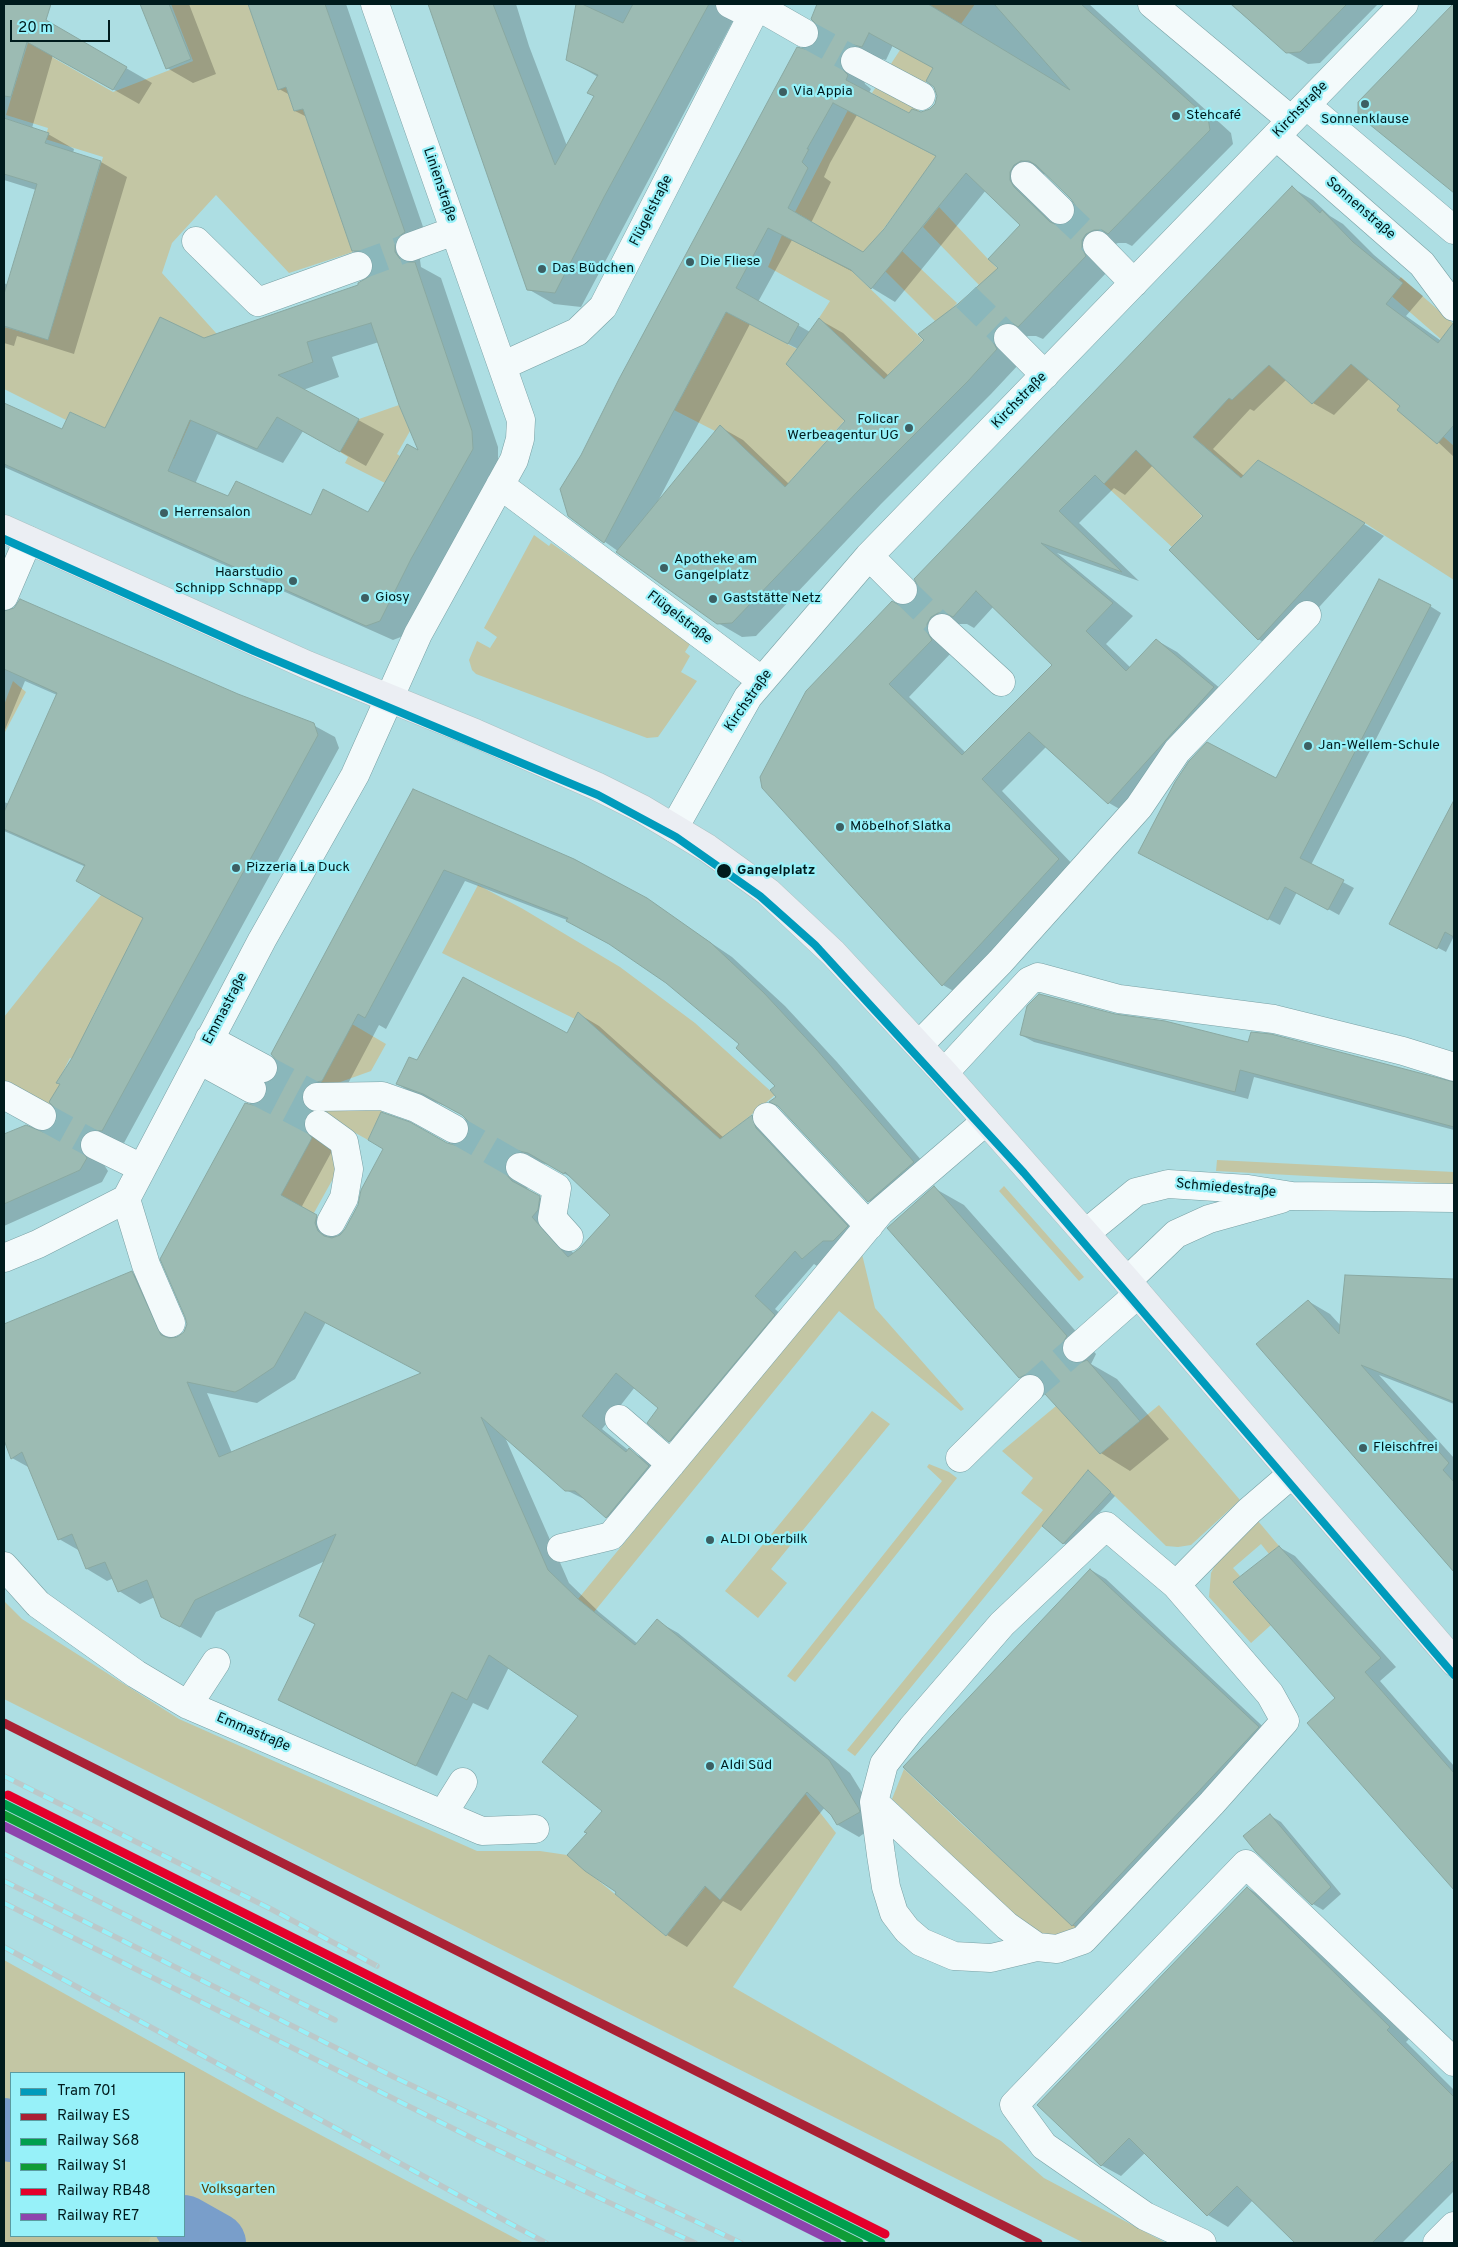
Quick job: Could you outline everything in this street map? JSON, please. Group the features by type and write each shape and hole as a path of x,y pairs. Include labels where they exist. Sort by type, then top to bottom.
{"main road":[{"path":"4,529 306,665 389,698 596,786 707,848 768,892 833,952 944,1073 1086,1233 1454,1662"}],"street":[{"name":"Linienstraße","path":"375,4 502,366"},
{"name":"Sonnenstraße","path":"1152,4 1291,120 1454,230"},
{"name":"Kirchstraße","path":"674,828 711,759 748,697 869,556 1404,4"},
{"path":"749,7 804,33"},
{"name":"Flügelstraße","path":"502,366 577,332 603,307 749,7"},
{"path":"855,61 921,96"},
{"name":"Sonnenstraße","path":"1291,120 1422,264 1450,287"},
{"path":"1024,176 1060,210"},
{"path":"410,247 454,231"},
{"path":"196,241 258,302 358,266"},
{"path":"1096,245 1134,283"},
{"path":"1008,338 1045,375"},
{"path":"389,698 418,634 514,460 520,439 521,420 502,366"},
{"name":"Flügelstraße","path":"500,485 761,680"},
{"path":"4,596 28,540"},
{"path":"869,556 903,590"},
{"path":"919,1045 1000,962 1139,807 1177,751 1307,615"},
{"path":"942,628 1001,682"},
{"name":"Emmastraße","path":"126,1199 262,940 355,776 389,698"},
{"path":"944,1073 1029,981 1038,977 1119,999 1274,1019 1403,1051 1454,1067"},
{"path":"204,1050 258,1078"},
{"path":"4,1095 42,1116"},
{"path":"317,1096 382,1096 416,1108 454,1128"},
{"path":"767,1117 869,1226"},
{"path":"561,1548 611,1536 880,1212 986,1121"},
{"path":"319,1124 344,1142 349,1168 344,1198 331,1222"},
{"path":"95,1145 142,1168"},
{"path":"520,1167 558,1188 552,1218 569,1238"},
{"name":"Schmiedestraße","path":"1086,1233 1136,1192 1168,1184 1248,1189 1292,1196 1454,1198"},
{"name":"Schmiedestraße","path":"1077,1348 1133,1288 1176,1234 1209,1219 1292,1196"},
{"path":"4,1258 38,1244 126,1199 146,1265 170,1323"},
{"path":"960,1458 1030,1389"},
{"path":"618,1419 671,1464"},
{"path":"1176,1585 1249,1511 1292,1474"},
{"path":"1106,1526 1176,1585 1270,1694 1285,1721 1083,1940 1057,1949 1037,1947 991,1958 954,1956 921,1942 894,1913 886,1887 874,1802 884,1764 912,1728 1002,1624 1106,1526"},
{"name":"Emmastraße","path":"4,1566 38,1604 136,1674 188,1705 482,1831 535,1829"},
{"path":"188,1705 216,1662"},
{"path":"443,1814 463,1782"},
{"path":"874,1802 1007,1926 1037,1947"},
{"path":"1202,2243 1145,2216 1044,2146 1014,2105 1246,1864 1454,2062"},
{"path":"1437,2243 1454,2226"}],"green space":[{"path":"171,4 248,4 278,89 286,87 294,111 303,109 353,252 289,273 216,195 172,243 162,273 225,343 174,459 70,412 66,420 4,389 4,327 48,339 103,157 45,139 48,128 6,115 30,36 54,44 52,57 113,92 193,61"},
{"path":"874,4 923,4 912,25 944,47 924,86 930,90 912,123 911,114 872,93 900,50"},
{"path":"928,4 975,4 961,24"},
{"path":"848,110 937,157 852,271 923,340 884,380 819,318 830,301 768,267 782,235 834,235 795,212"},
{"path":"939,207 1000,271 979,285 923,227"},
{"path":"902,251 957,303 938,324 884,270"},
{"path":"1401,277 1454,324 1454,329 1443,341 1388,293"},
{"path":"1275,281 1396,395 1454,446 1454,580 1365,523 1258,460 1241,478 1189,433 1155,468 1202,516 1172,547 1104,484 1111,461 1229,398 1232,400 1247,385","holes":["1265,361 1336,379 1312,404"]},
{"path":"726,312 797,349 786,364 845,420 791,480 789,490 720,426 715,431 672,409 682,396"},
{"path":"399,405 410,431 397,454 400,456 385,483 345,463 348,457 340,452 359,419"},
{"path":"534,535 549,546 551,543 692,641 685,652 690,656 681,672 697,681 658,737 647,738 476,674 472,670 469,660 477,641 490,648 497,637 484,628"},
{"path":"13,681 26,692 4,734 4,705"},
{"path":"111,876 155,900 127,949 135,953 106,990 93,1016 77,1061 70,1058 57,1083 63,1086 51,1109 4,1082 4,1017 101,895"},
{"path":"478,885 523,909 620,967 695,1023 775,1095 721,1140 578,1012 575,1019 442,953"},
{"path":"352,1024 386,1044 371,1071 321,1089 318,1088"},
{"path":"311,1108 383,1109 368,1140"},
{"path":"314,1133 330,1141 340,1166 299,1240 239,1272"},
{"path":"1217,1160 1454,1172 1454,1184 1216,1171"},
{"path":"1004,1186 1084,1277 1079,1281 999,1191"},
{"path":"862,1254 875,1308 964,1409 961,1411 839,1311 594,1612 578,1599"},
{"path":"1159,1405 1240,1500 1191,1545 1166,1546 1088,1470 855,1756 847,1750 1043,1510 1021,1493 1033,1478 1002,1451 1056,1406 1100,1454"},
{"path":"872,1411 890,1424 771,1569 787,1583 758,1618 725,1591"},
{"path":"929,1464 949,1472 957,1478 795,1682 787,1676 942,1481 927,1467"},
{"path":"1258,1521 1279,1546 1269,1554 1261,1544 1233,1568 1240,1576 1233,1583 1271,1625 1251,1643 1209,1597 1211,1573 1220,1556"},
{"path":"4,1601 22,1619 179,1719 477,1851 540,1851 567,1855 666,1936 793,1778 836,1833 733,1987 1001,2141 1044,2178 1166,2243 1084,2243 4,1699"},
{"path":"904,1769 1076,1927 1068,1937 1050,1938 1029,1930 892,1799"},
{"name":"Volksgarten","path":"4,1960 268,2107 524,2243 4,2243"},
{"path":"4,2140 10,2143 10,2237 151,2237 148,2243 4,2243"}],"building":[{"path":"4,4 51,4 46,20 127,67 113,90 27,42 11,97 4,96"},
{"path":"140,4 169,4 191,59 166,69"},
{"path":"248,4 325,4 405,232 398,237 395,252 400,259 415,262 472,431 473,449 411,559 380,621 366,626 4,464 4,403 62,429 70,412 105,428 160,317 204,338 358,285 358,283 370,276 373,268 372,260 368,254 361,251 352,251 303,109 294,111 286,87 278,90","holes":["371,323 399,405 418,450 407,444 368,512 323,489 311,515 236,481 228,496 168,471 190,420 257,449 277,417 340,452 359,419 278,375 313,362 307,342"]},
{"path":"428,4 493,4 555,165 594,96 587,93 598,75 566,60 576,4 582,4 623,23 633,4 709,4 604,197 555,293 527,290"},
{"path":"817,4 928,4 1070,90 994,4 1081,4 1208,118 1210,130 1108,234 1102,230 1094,230 1086,234 1082,240 1082,248 1086,256 1018,327 1012,323 1004,323 997,327 993,334 993,342 997,349 968,381 858,491 732,623 717,624 616,552 720,425 785,487 845,421 786,364 819,318 884,379 924,340 918,334 958,304 998,268 988,259 1020,225 966,173 871,289 851,270 768,228 736,288 799,324 788,344 726,312 604,543 568,516 560,489 581,455 619,379 797,47 805,49 811,47 818,40 820,32 818,26 811,19","holes":["869,33 933,68 926,81 934,87 937,96 935,104 930,109 921,112 912,109 909,113 846,80 848,75 842,69 839,62 841,54 847,48 854,45 862,47","833,103 936,156 884,229 863,252 788,208 808,168 802,162 809,149 807,149","1021,161 1029,161 1036,165 1071,199 1075,205 1075,213 1071,221 1065,225 1057,225 1050,222 1014,187 1010,180 1010,172 1014,165"]},
{"path":"1231,4 1347,4 1300,52 1286,53"},
{"path":"1453,4 1454,193 1358,115 1358,102"},
{"path":"4,118 49,133 45,143 101,161 48,340 4,326 4,294 37,184 4,174"},
{"path":"1292,186 1320,213 1322,210 1353,242 1403,283 1386,304 1438,343 1454,322 1454,425 1437,444 1397,410 1400,406 1351,364 1312,404 1269,365 1232,400 1229,398 1193,437 1241,478 1258,460 1365,523 1258,640 1169,550 1203,516 1136,450 1104,484 1095,475 1059,511 1122,572 1041,543 1113,603 1086,631 1126,671 1156,639 1214,687 1108,804 1029,732 982,779 1059,859 942,986 762,788 760,777 806,691 892,601 899,605 907,605 914,601 918,594 918,586 914,579","holes":["976,591 1052,665 962,755 889,684 932,640 927,632 927,624 931,617 938,613 945,613 953,617"]},
{"path":"1379,579 1431,605 1300,858 1344,880 1328,910 1285,887 1268,920 1138,853 1175,782 1189,761 1207,742 1276,778"},
{"path":"20,599 238,694 314,723 318,735 102,1131 93,1130 87,1132 81,1138 80,1147 87,1158 80,1170 4,1204 4,1134 26,1125 43,1132 55,1124 58,1115 55,1108 49,1102 60,1084 56,1083 72,1058 143,918 76,881 85,865 4,829 4,812 57,693 4,669 4,611 14,608"},
{"path":"413,789 574,859 647,898 711,943 764,993 816,1049 914,1162 868,1202 778,1106 769,1102 776,1097 770,1090 775,1086 736,1048 739,1044 666,983 609,944 566,921 568,918 444,870 365,1018 358,1014 322,1081 309,1083 303,1090 301,1098 303,1105 311,1111 304,1122 305,1130 312,1138 281,1195 317,1215 315,1223 318,1231 324,1236 332,1238 340,1235 345,1229 358,1205 361,1190 383,1149 368,1140 381,1112 410,1122 447,1143 455,1145 462,1143 468,1136 470,1128 468,1121 462,1115 423,1094 396,1084 409,1057 417,1060 463,977 567,1033 578,1012 720,1139 752,1115 756,1128 848,1226 833,1241 823,1241 802,1259 795,1251 755,1296 775,1315 669,1442 647,1423 658,1408 616,1373 582,1416 626,1452 629,1448 649,1466 606,1518 575,1491 565,1491 481,1417 548,1570 578,1599 635,1645 657,1619 829,1760 859,1809 860,1812 837,1825 831,1815 807,1792 720,1900 705,1886 666,1936 615,1894 616,1892 585,1871 567,1855 587,1833 584,1832 602,1811 542,1762 578,1716 489,1655 467,1700 452,1692 416,1766 278,1700 315,1624 299,1616 336,1534 195,1600 180,1627 161,1617 147,1580 118,1592 105,1562 86,1569 72,1534 58,1540 22,1452 11,1459 4,1440 4,1324 132,1271 161,1335 169,1338 177,1337 184,1332 187,1324 185,1317 160,1259 245,1103 253,1105 260,1103 266,1096 266,1083 276,1076 279,1068 271,1054","holes":["519,1151 528,1153 564,1174 565,1172 610,1215 580,1248 568,1257 532,1217 538,1210 540,1196 512,1181 506,1174 504,1168 506,1160 512,1154","305,1312 421,1373 219,1457 187,1382 235,1392 241,1389 274,1367"]},
{"path":"1454,800 1454,937 1445,932 1437,949 1389,924"},
{"path":"1039,994 1115,1014 1165,1021 1248,1042 1251,1032 1271,1034 1454,1082 1454,1127 1240,1070 1235,1092 1020,1035 1027,1006"},
{"path":"934,1186 1067,1336 1062,1344 1065,1358 1073,1363 1087,1360 1140,1421 1100,1454 1045,1394 1045,1386 1041,1378 1034,1374 1027,1374 1019,1378 887,1228"},
{"path":"1345,1275 1454,1279 1454,1402 1361,1365 1449,1463 1443,1470 1454,1482 1454,1572 1256,1344 1308,1300 1339,1334"},
{"path":"1088,1470 1111,1492 1063,1544 1042,1526"},
{"path":"1279,1546 1381,1658 1365,1672 1454,1773 1454,1890 1307,1723 1335,1698 1233,1582"},
{"path":"1090,1569 1259,1727 1072,1926 903,1767"},
{"path":"1270,1814 1331,1887 1312,1905 1256,1852 1243,1836"},
{"path":"1247,1887 1390,2027 1387,2030 1454,2097 1454,2160 1372,2243 1295,2243 1237,2186 1207,2216 1129,2138 1101,2166 1037,2105"}],"waterway":[{"path":"4,2128 10,2131"},
{"path":"185,2226 216,2243"}],"tunnel":[{"path":"804,33 855,61"},
{"path":"1060,210 1097,245"},
{"path":"358,266 410,247"},
{"path":"966,297 1008,338"},
{"path":"903,590 942,628"},
{"path":"263,1068 317,1097"},
{"path":"252,1089 319,1124"},
{"path":"42,1116 95,1145"},
{"path":"454,1129 520,1167"},
{"path":"1030,1389 1077,1348"}],"railway":[{"path":"4,1776 271,1909 377,1966"},
{"path":"4,1854 335,2020"},
{"path":"4,1881 394,2077 741,2243"},
{"path":"4,1903 476,2140 695,2243"},
{"path":"4,1947 546,2243"}],"tram line":[{"name":"701","path":"4,539 254,651 598,795 676,837 760,896 815,945 1024,1173 1454,1675"}],"rail line":[{"name":"ES","path":"4,1723 1038,2243"},
{"name":"RB48","path":"8,1795 885,2234"},
{"name":"S68","path":"4,1804 881,2243"},
{"name":"S1","path":"4,1815 859,2243"},
{"name":"RE7","path":"4,1826 837,2243"}],"place":[{"name":"Via Appia","path":"783,92"},
{"name":"Sonnenklause","path":"1365,104"},
{"name":"Stehcafé","path":"1176,116"},
{"name":"Die Fliese","path":"690,262"},
{"name":"Das Büdchen","path":"542,269"},
{"name":"Folicar Werbeagentur UG","path":"909,428"},
{"name":"Herrensalon","path":"164,513"},
{"name":"Apotheke am Gangelplatz","path":"664,568"},
{"name":"Haarstudio Schnipp Schnapp","path":"293,581"},
{"name":"Giosy","path":"365,598"},
{"name":"Gaststätte Netz","path":"713,599"},
{"name":"Jan-Wellem-Schule","path":"1308,746"},
{"name":"Möbelhof Slatka","path":"840,827"},
{"name":"Pizzeria La Duck","path":"236,868"},
{"name":"Gangelplatz","path":"724,871"},
{"name":"Fleischfrei","path":"1363,1448"},
{"name":"ALDI Oberbilk","path":"710,1540"},
{"name":"Aldi Süd","path":"710,1766"}]}
